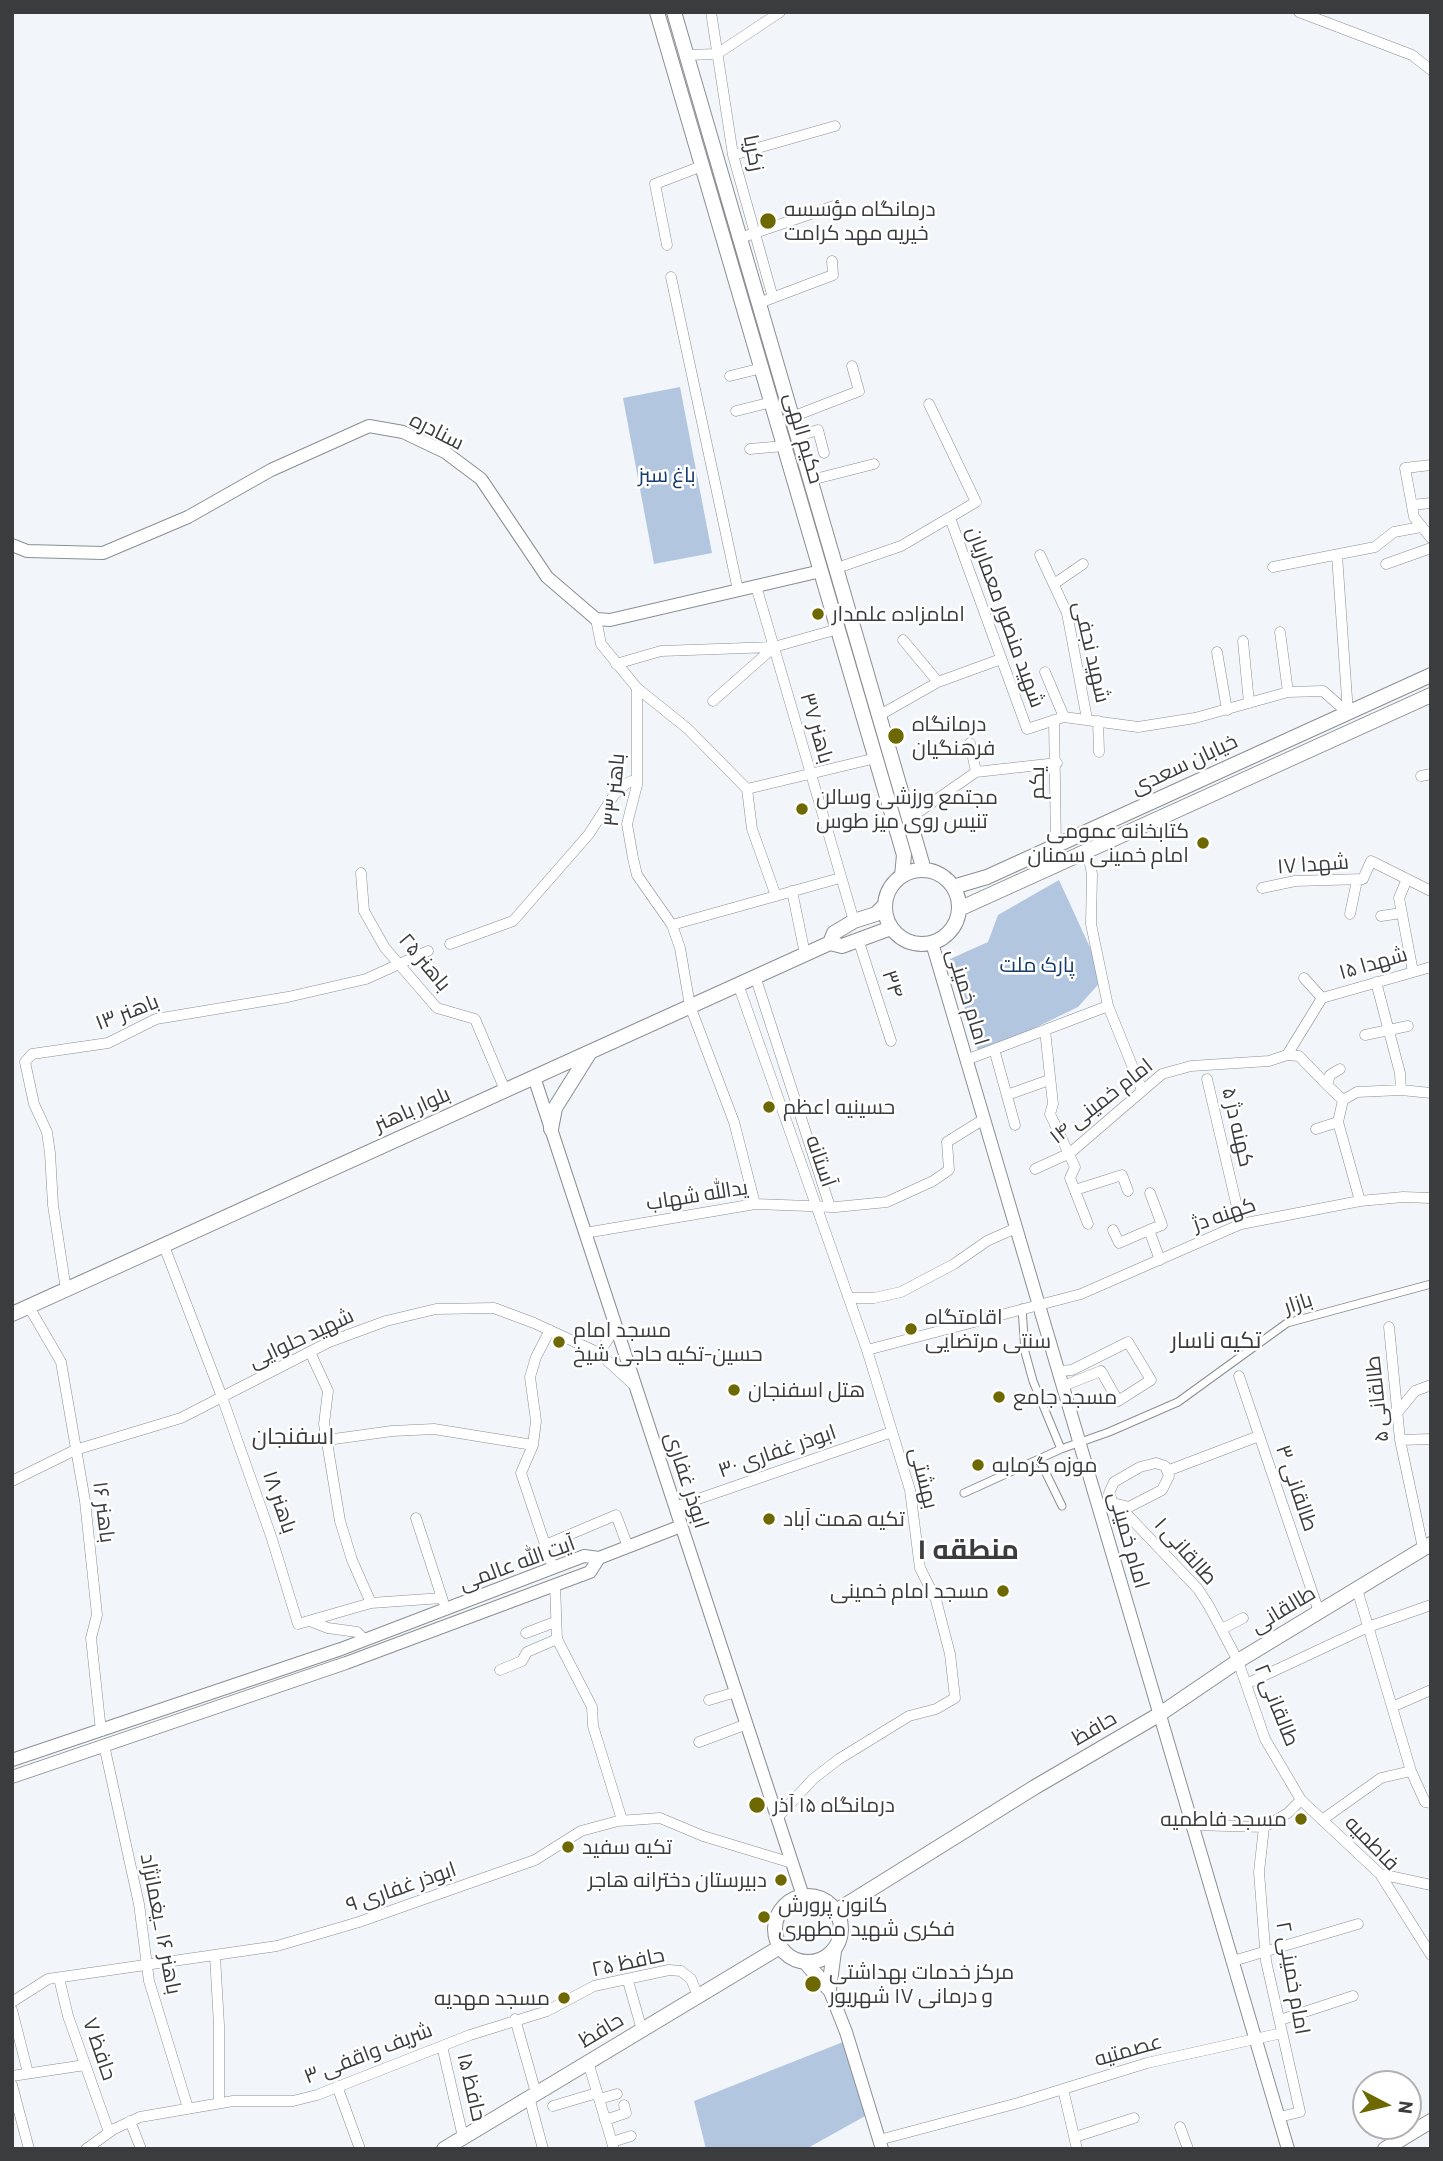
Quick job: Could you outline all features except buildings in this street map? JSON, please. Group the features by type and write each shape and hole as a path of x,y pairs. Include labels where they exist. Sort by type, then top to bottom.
{"main road":[{"name":"حکیم الهی","path":"657,12 904,855 902,876"},
{"name":"حکیم الهی","path":"674,12 766,300 792,417 924,870"},
{"path":"725,244 747,236"},
{"path":"821,571 837,568"},
{"name":"خیابان سعدی","path":"953,887 987,877 1431,675"},
{"name":"خیابان سعدی","path":"959,909 1431,695"},
{"path":"904,855 920,850"},
{"path":"1032,857 1032,869 1040,872"},
{"path":"924,870 935,872 953,887 959,909 951,930 932,943 909,942 891,928 885,905 887,894 902,876 924,870"},
{"path":"885,905 876,914 854,921 834,933 830,943 842,946 891,928"},
{"name":"بلوار باهنر","path":"12,1314 830,943"},
{"path":"551,1129 555,1108 590,1052"},
{"name":"طالقانی","path":"1160,1714 1238,1661 1427,1546"},
{"name":"حافظ","path":"836,1912 1041,1783 1160,1714"},
{"path":"803,1896 820,1898 836,1912 841,1931 834,1951 830,1989 806,1963 787,1955 780,1947 775,1927 777,1917 790,1901 803,1896"},
{"name":"حافظ","path":"444,2149 780,1947"},
{"path":"806,1963 826,1958 834,1951"},
{"path":"1385,2149 1431,2121"},
{"path":"1404,2149 1431,2132"}],"street":[{"name":"زکریا","path":"711,12 747,236"},
{"path":"686,55 717,54 780,12"},
{"path":"1299,12 1412,55 1431,70"},
{"path":"733,155 835,126"},
{"path":"667,246 655,184 702,166"},
{"path":"747,236 837,205"},
{"path":"766,300 833,275 832,261"},
{"path":"671,277 738,590"},
{"path":"792,417 859,391 852,366"},
{"path":"730,376 762,368"},
{"path":"736,411 772,402"},
{"path":"837,568 901,546 976,502 929,404"},
{"name":"سنادره","path":"12,544 27,551 103,553 188,517 271,470 369,426 414,437 445,452 481,479 547,577 596,619"},
{"path":"798,436 818,430 824,453"},
{"path":"750,449 784,446"},
{"path":"811,480 874,464"},
{"path":"1431,465 1405,468 1414,517 1431,538"},
{"path":"1412,506 1431,503"},
{"name":"شهید منصور معماریان","path":"950,518 1027,729 1059,718 1087,719 1138,727 1227,709 1288,692 1322,691 1348,713"},
{"path":"1273,568 1375,547 1394,532 1421,527"},
{"path":"1386,564 1431,548"},
{"name":"شهید نجفی","path":"1040,555 1067,613 1087,719"},
{"path":"1337,555 1348,713"},
{"path":"1054,584 1083,564"},
{"path":"776,896 752,829 747,789 688,729 637,688 601,644 596,619 610,620 821,571"},
{"name":"باهنر ۳۷","path":"756,586 854,921"},
{"path":"616,664 661,651 774,648 838,629"},
{"path":"1280,632 1288,692"},
{"path":"903,640 938,682"},
{"path":"1243,641 1249,703"},
{"path":"713,701 774,648"},
{"path":"1217,652 1227,709"},
{"path":"880,715 938,682 1001,659"},
{"path":"1045,671 1059,718"},
{"name":"باهنر ۳۳","path":"637,688 637,779 628,824 633,858 637,875 672,925 680,948 690,1006 734,1122 755,1204"},
{"name":"یکم","path":"1056,846 1059,718"},
{"path":"1098,721 1099,752"},
{"path":"970,743 976,772"},
{"path":"747,789 876,758"},
{"path":"910,818 976,772 1056,763"},
{"path":"450,944 498,929 528,908 590,834 614,795 627,783 637,779"},
{"path":"1087,850 1092,874 1089,899 1091,924 1108,1006 1142,1090"},
{"name":"شهدا ۱۷","path":"1262,888 1295,881 1363,879 1371,861 1431,891"},
{"name":"باهنر ۲۵","path":"361,873 364,911 397,963 437,1008 475,1019 505,1090"},
{"path":"672,925 840,878"},
{"path":"1407,879 1399,898 1413,972"},
{"path":"1350,914 1357,880"},
{"path":"792,891 805,954"},
{"path":"1381,916 1402,913"},
{"name":"۳۴","path":"858,939 891,1041"},
{"name":"امام خمینی","path":"932,943 1289,2149"},
{"name":"باهنر ۱۳","path":"66,1290 53,1205 51,1153 47,1132 34,1104 25,1062 32,1054 108,1044 156,1019 288,996 366,979 428,951"},
{"name":"شهدا ۱۵","path":"1287,1055 1322,998 1431,967"},
{"name":"آستانه","path":"755,976 830,1206"},
{"path":"1304,978 1322,998"},
{"path":"1376,982 1401,1090"},
{"name":"آستانه","path":"738,984 867,1350"},
{"path":"967,1060 1108,1006"},
{"path":"1366,1035 1408,1026"},
{"path":"1045,1030 1053,1104 1050,1114 1075,1167 1070,1178 1088,1224"},
{"path":"994,1049 1015,1125"},
{"path":"1287,1055 1299,1056 1330,1091 1343,1100"},
{"name":"امام خمینی ۱۴","path":"1035,1169 1070,1153 1162,1074 1191,1066 1269,1061 1287,1055"},
{"path":"1327,1085 1330,1075 1340,1069"},
{"name":"ابوذر غفاری","path":"534,1077 803,1896"},
{"name":"کهنه دژ ۵","path":"1207,1079 1241,1224"},
{"path":"1007,1095 1049,1080"},
{"path":"1360,1202 1338,1122 1343,1100 1357,1092 1401,1090 1431,1093"},
{"name":"یدالله شهاب","path":"585,1233 755,1204 830,1206 887,1202 933,1181 950,1170 947,1142 984,1119"},
{"path":"1316,1129 1338,1122"},
{"path":"1075,1190 1122,1175 1128,1191"},
{"path":"1114,1230 1119,1243 1163,1225 1150,1193"},
{"name":"کهنه دژ","path":"867,1350 1081,1294 1241,1224 1360,1202 1403,1197 1431,1198"},
{"path":"849,1298 874,1298 901,1292 954,1265 987,1241 1016,1228"},
{"path":"1149,1230 1160,1260"},
{"name":"باهنر ۱۸","path":"164,1246 222,1397 271,1536 298,1624 310,1620"},
{"name":"بازار","path":"964,1493 1061,1449 1178,1402 1287,1323 1431,1284"},
{"name":"باهنر ۱۶","path":"29,1307 61,1362 85,1501 97,1615 91,1638 101,1731"},
{"name":"شهید حلوایی","path":"12,1481 75,1450 181,1418 310,1352 386,1321 436,1309 494,1308 550,1330 599,1353 636,1388"},
{"path":"1022,1308 1025,1352 1030,1371 1061,1449"},
{"path":"599,1353 616,1327"},
{"name":"طالقانی ۵","path":"1389,1327 1400,1440 1427,1546"},
{"path":"550,1330 536,1357 530,1377 536,1421 533,1445 521,1473 553,1568"},
{"path":"1059,1371 1072,1370 1128,1342 1151,1380 1118,1401 1101,1371 1063,1386"},
{"name":"بهشتی","path":"777,1818 804,1788 839,1759 909,1716 936,1709 955,1698 950,1654 936,1600 920,1568 909,1490 867,1350"},
{"path":"310,1352 328,1391 324,1409 340,1521 352,1560 371,1604"},
{"name":"طالقانی ۳","path":"1239,1376 1319,1612"},
{"path":"1397,1413 1415,1391 1431,1385"},
{"path":"327,1440 392,1431 434,1429 533,1445"},
{"name":"ابوذر غفاری ۳۰","path":"675,1507 892,1432"},
{"path":"1167,1471 1259,1436"},
{"path":"1400,1440 1431,1440"},
{"path":"1039,1459 1062,1506"},
{"path":"1156,1463 1165,1466 1167,1471 1168,1484 1162,1490 1129,1507 1120,1507 1113,1503 1109,1493 1114,1482 1140,1467 1156,1463"},
{"name":"طالقانی ۱","path":"1120,1507 1198,1589 1223,1629 1238,1661"},
{"path":"545,1545 616,1515 628,1547"},
{"path":"310,1620 371,1604 444,1604 416,1518"},
{"path":"599,1558 681,1526"},
{"name":"آیت الله عالمی","path":"12,1760 341,1649 444,1604 584,1556 599,1558 590,1572 346,1662 12,1777"},
{"path":"555,1585 557,1639 592,1707 593,1726 622,1820"},
{"path":"1357,1589 1411,1770 1424,1802 1431,1802"},
{"path":"1246,1684 1368,1627 1431,1605"},
{"path":"1223,1629 1243,1618"},
{"path":"310,1620 328,1628 357,1632 365,1640"},
{"path":"526,1633 555,1622"},
{"path":"500,1670 522,1661 527,1652 557,1639"},
{"path":"341,1649 346,1662"},
{"name":"طالقانی ۲","path":"1238,1661 1265,1740 1301,1800"},
{"path":"1392,1707 1431,1690"},
{"path":"709,1700 736,1692"},
{"path":"699,1742 747,1724"},
{"name":"باهنر ۱۶ _یغمانژاد","path":"104,1745 139,1904 146,1964 188,2108"},
{"path":"1322,1820 1381,1778 1411,1770"},
{"path":"1193,1825 1265,1827 1288,1813 1301,1800"},
{"name":"فاطمیه","path":"1301,1800 1380,1874 1431,1955"},
{"name":"ابوذر غفاری ۹","path":"12,2002 48,1979 277,1946 359,1922 535,1860 581,1831 622,1820 660,1818 703,1836 792,1863"},
{"name":"امام خمینی ۲","path":"1265,1827 1259,1872 1265,1952 1300,2112 1279,2117"},
{"path":"1380,1874 1431,1885"},
{"path":"1233,1961 1358,1924"},
{"path":"215,1956 219,2025 219,2103"},
{"name":"حافظ ۲۵","path":"515,2019 547,2011 594,1986 628,1981 668,1970 681,1971 691,1979 698,1996"},
{"name":"حافظ ۷","path":"59,1978 85,2065 109,2132"},
{"path":"628,1981 642,2030"},
{"path":"830,1989 881,2144"},
{"path":"1280,2020 1353,1996"},
{"path":"12,2010 28,2073"},
{"path":"515,2019 542,2149"},
{"name":"شریف واقفی ۳","path":"188,2108 262,2099 293,2101 515,2019"},
{"name":"عصمتیه","path":"881,2144 936,2124 1018,2103 1147,2063 1282,2033"},
{"name":"حافظ ۱۵","path":"442,2046 463,2137"},
{"path":"588,2062 613,2145 631,2136"},
{"path":"12,2076 85,2065"},
{"path":"12,2085 29,2149"},
{"path":"337,2085 360,2149"},
{"path":"1063,2089 1077,2149"},
{"path":"552,2106 617,2094"},
{"path":"605,2120 626,2113 624,2105"},
{"path":"86,2149 130,2121 188,2108"},
{"path":"1075,2137 1134,2118"},
{"path":"130,2121 141,2149"},
{"path":"1180,2127 1188,2149"}],"green space":[{"name":"باغ سبز","path":"680,387 712,553 654,564 623,398"},
{"name":"پارک ملت","path":"1059,880 1104,978 1078,1007 979,1055 950,959 988,942 998,915"},
{"path":"843,2042 867,2115 806,2149 706,2149 694,2101"}],"place":[{"name":"درمانگاه مؤسسه خیریه مهد کرامت","path":"768,221"},
{"name":"امامزاده علمدار","path":"818,614"},
{"name":"درمانگاه فرهنگیان","path":"896,736"},
{"name":"مجتمع ورزشی وسالن تنیس روی میز طوس","path":"802,809"},
{"name":"کتابخانه عمومی امام خمینی سمنان","path":"1203,843"},
{"name":"حسینیه اعظم","path":"769,1107"},
{"name":"اقامتگاه سنتی مرتضایی","path":"911,1329"},
{"name":"مسجد امام حسین-تکیه حاجی شیخ","path":"559,1342"},
{"name":"هتل اسفنجان","path":"734,1390"},
{"name":"مسجد جامع","path":"999,1397"},
{"name":"موزه گرمابه","path":"978,1465"},
{"name":"تکیه همت آباد","path":"769,1519"},
{"name":"مسجد امام خمینی","path":"1003,1591"},
{"name":"درمانگاه ۱۵ آذر","path":"757,1805"},
{"name":"مسجد فاطمیه","path":"1301,1819"},
{"name":"تکیه سفید","path":"568,1847"},
{"name":"دبیرستان دخترانه هاجر","path":"781,1880"},
{"name":"کانون پرورش فکری شهید مطهری","path":"764,1917"},
{"name":"مرکز خدمات بهداشتی و درمانی ۱۷ شهریور","path":"813,1984"},
{"name":"مسجد مهدیه","path":"564,1998"}],"district":[{"name":"تکیه ناسار","path":"1216,1340"},
{"name":"اسفنجان","path":"293,1436"},
{"name":"منطقه ۱","path":"968,1550"}]}
